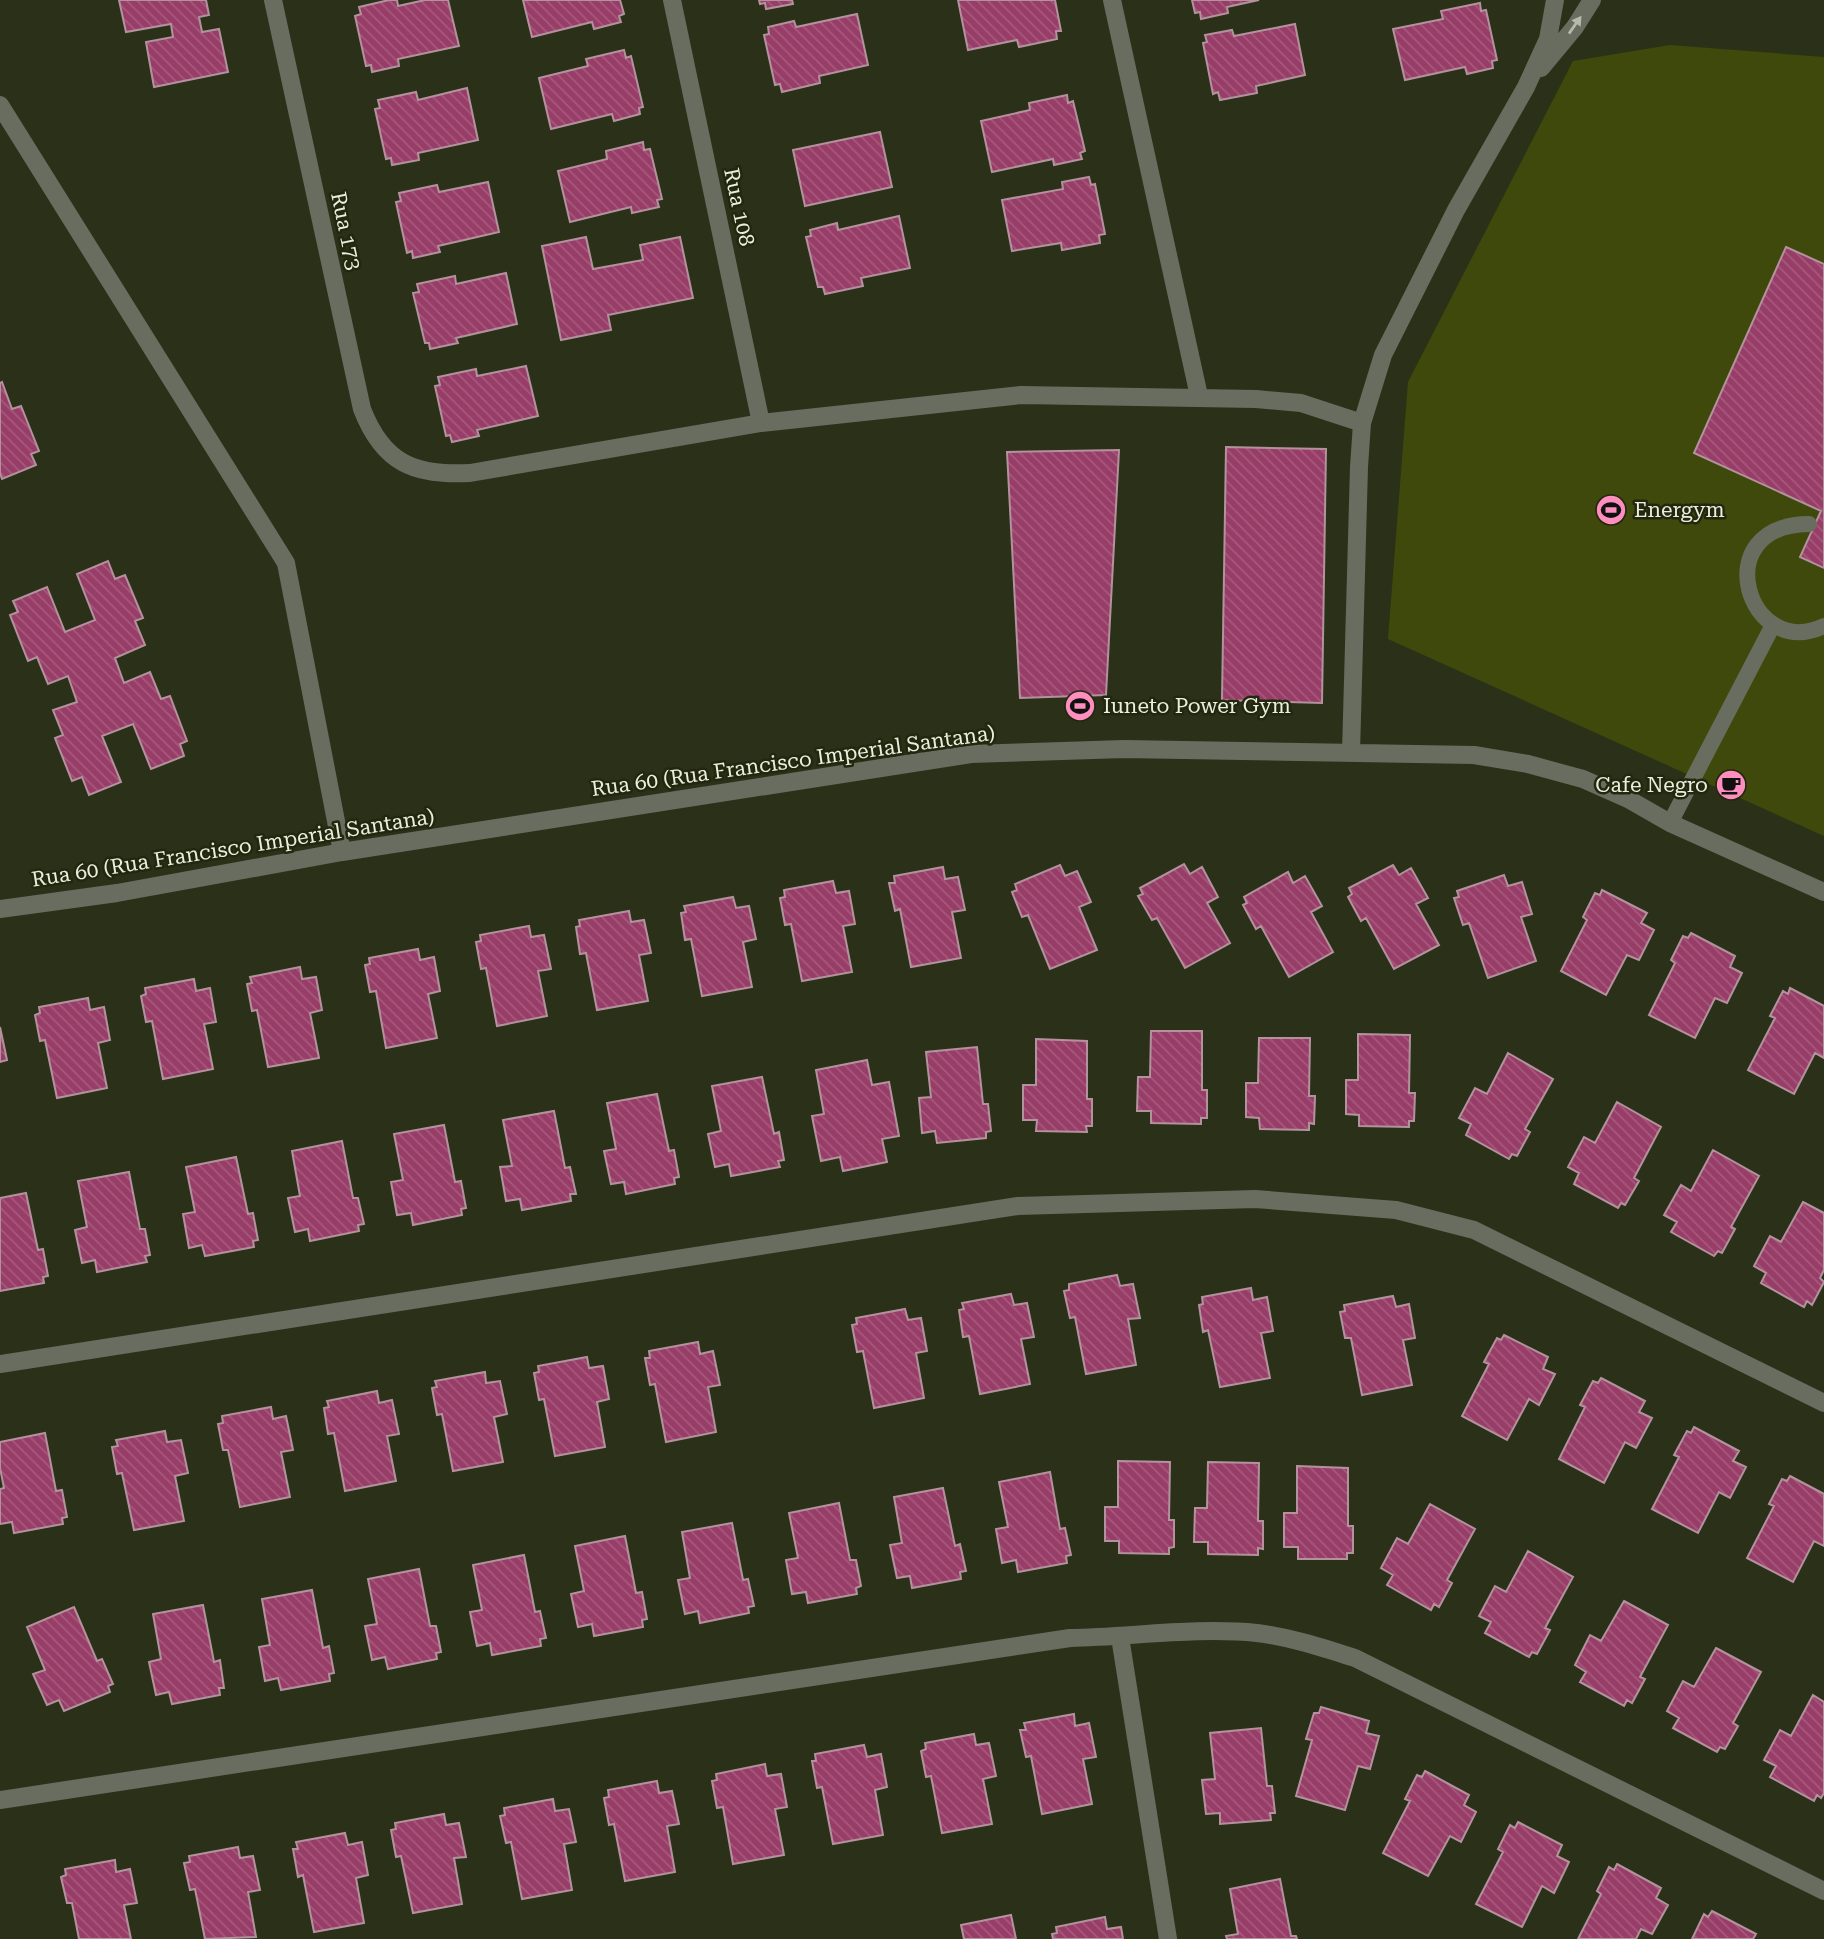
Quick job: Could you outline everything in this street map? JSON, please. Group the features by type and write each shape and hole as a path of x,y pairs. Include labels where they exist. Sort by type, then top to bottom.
{"street":[{"name":"Rua 173","path":"273,0 362,409 376,439 397,460 433,474 470,473 761,423"},
{"name":"Rua 108","path":"672,0 761,423"},
{"path":"1112,0 1199,396"},
{"path":"1351,752 1362,423 1382,355 1456,210 1526,87 1548,39 1555,0"},
{"path":"1526,87 1575,27 1592,0"},
{"path":"0,105 286,563 342,852"},
{"path":"761,423 1021,395 1199,396 1301,403 1362,423"},
{"name":"Rua 60 (Rua Francisco Imperial Santana)","path":"0,909 117,892 342,852 971,754 1124,749 1474,755 1528,764 1583,779 1628,799 1670,823 1824,892"},
{"path":"0,1364 1017,1206 1255,1199 1396,1210 1474,1230 1824,1403"},
{"path":"0,1800 1070,1638 1196,1632 1257,1633 1355,1658 1824,1891"},
{"path":"1120,1637 1167,1939"}],"lane":[{"path":"1809,524 1792,524 1776,529 1763,539 1752,553 1747,569 1748,593 1752,602 1773,625 1793,631 1810,631 1824,626"},
{"path":"1670,823 1773,625"}],"green space":[{"name":"Energym","path":"1670,45 1824,57 1824,836 1388,639 1408,382 1573,61"}],"building":[{"path":"119,0 206,0 209,15 199,17 202,32 219,29 228,72 154,87 146,42 173,37 171,24 126,32"},
{"path":"397,0 398,6 425,0 448,0 459,46 398,59 399,66 372,72 371,65 366,66 355,16 361,14 359,7"},
{"path":"523,0 620,0 624,14 619,16 621,22 594,29 592,22 532,37"},
{"path":"759,0 792,0 793,4 766,9 765,3 760,4"},
{"path":"958,0 1055,0 1061,31 1056,31 1057,39 1019,47 1017,40 968,50"},
{"path":"1192,0 1259,0 1227,7 1228,13 1201,19 1200,12 1195,13"},
{"path":"1480,3 1481,11 1486,10 1497,60 1492,61 1493,68 1467,74 1465,67 1405,80 1393,29 1443,19 1441,11"},
{"path":"857,14 868,65 819,76 820,83 782,92 780,84 775,85 764,35 769,34 768,27 794,21 796,27"},
{"path":"1295,24 1305,75 1256,86 1257,93 1220,100 1218,92 1213,94 1203,43 1207,42 1205,35 1232,30 1234,36"},
{"path":"624,50 626,58 631,56 643,107 639,108 640,114 614,121 612,114 551,129 539,78 588,66 586,59"},
{"path":"467,88 478,140 418,153 419,160 392,165 391,158 386,159 375,109 380,108 378,100 416,92 418,100"},
{"path":"1067,95 1068,103 1073,101 1085,151 1080,153 1082,159 1054,165 1053,159 992,172 981,121 1030,110 1029,103"},
{"path":"880,132 892,187 805,206 793,150"},
{"path":"643,142 644,150 650,149 662,199 657,200 659,207 632,213 631,207 570,222 558,171 607,159 606,151"},
{"path":"1089,177 1091,185 1095,184 1105,234 1099,235 1100,243 1062,250 1061,243 1012,251 1002,200 1063,189 1062,182"},
{"path":"488,182 499,232 438,246 440,252 413,258 412,251 407,253 396,202 401,201 399,193 437,185 439,192"},
{"path":"899,216 910,268 861,278 863,286 825,294 823,287 818,287 806,237 811,236 810,230 837,223 838,230"},
{"path":"586,237 593,269 643,260 640,245 680,237 693,298 608,315 611,330 561,340 542,246"},
{"path":"1786,247 1824,264 1824,568 1800,557 1821,511 1694,453"},
{"path":"506,273 517,324 456,338 458,343 430,349 429,343 425,343 413,293 419,292 417,284 455,276 456,284"},
{"path":"526,366 538,416 477,430 479,436 452,442 450,435 446,436 435,386 440,385 438,377 476,369 477,376"},
{"path":"2,382 12,409 21,406 39,451 31,454 36,465 2,479 0,383"},
{"path":"1226,447 1326,449 1322,703 1222,700"},
{"path":"1119,450 1106,695 1020,698 1007,452"},
{"path":"108,561 115,579 125,575 143,618 135,621 145,645 115,658 124,683 150,672 161,699 170,696 187,741 180,744 184,756 151,769 133,724 102,736 121,782 89,795 82,777 72,781 55,738 63,735 53,710 77,702 68,676 48,684 37,657 28,661 10,615 18,612 13,601 47,587 65,632 95,620 77,574"},
{"path":"1184,864 1190,874 1202,867 1218,897 1207,903 1230,943 1185,968 1157,918 1152,920 1138,896 1143,894 1140,888"},
{"path":"1060,865 1065,876 1077,871 1091,902 1079,907 1097,950 1050,969 1028,915 1022,917 1012,892 1017,890 1015,884"},
{"path":"1393,865 1399,875 1411,868 1428,898 1416,904 1439,945 1394,969 1366,918 1361,921 1348,897 1352,894 1349,888"},
{"path":"943,867 945,879 958,877 965,910 952,912 961,958 911,967 900,909 895,911 889,883 895,883 894,876"},
{"path":"1288,872 1293,883 1305,876 1322,906 1311,912 1333,952 1289,977 1261,926 1256,929 1243,905 1247,903 1244,897"},
{"path":"1504,875 1508,886 1522,882 1532,914 1521,917 1536,961 1488,978 1469,923 1463,925 1454,898 1459,897 1457,891"},
{"path":"833,881 836,893 849,891 855,924 843,926 852,972 802,981 791,924 785,925 780,898 785,897 784,890"},
{"path":"1602,890 1647,913 1641,923 1654,930 1639,960 1627,955 1606,995 1561,971 1587,920 1583,917 1595,893 1600,895"},
{"path":"733,897 736,908 749,906 756,939 743,942 752,987 702,996 691,939 685,940 681,913 686,912 684,906"},
{"path":"629,911 631,922 644,920 651,953 639,955 648,1001 597,1010 586,953 580,954 576,927 580,926 579,920"},
{"path":"529,926 531,937 544,935 551,969 538,971 547,1016 497,1026 486,968 481,969 476,942 481,941 480,935"},
{"path":"1691,933 1735,956 1730,967 1742,973 1727,1003 1715,998 1695,1038 1649,1015 1675,963 1671,960 1683,936 1688,938"},
{"path":"418,949 420,960 434,957 440,991 428,994 437,1038 386,1048 376,991 370,992 365,965 370,964 369,958"},
{"path":"300,967 302,979 316,977 322,1010 310,1013 319,1058 268,1067 257,1010 252,1011 247,984 252,983 250,977"},
{"path":"194,979 196,991 210,988 216,1022 204,1024 213,1069 163,1079 152,1021 146,1022 141,996 146,994 145,988"},
{"path":"1790,988 1824,1006 1824,1058 1815,1053 1794,1094 1748,1070 1775,1018 1770,1016 1783,991 1788,994"},
{"path":"88,998 90,1010 104,1007 110,1040 98,1043 107,1088 57,1098 45,1040 40,1041 35,1015 40,1013 39,1007"},
{"path":"0,1027 7,1060 0,1062"},
{"path":"1151,1031 1202,1031 1202,1090 1207,1090 1207,1118 1201,1118 1201,1124 1151,1123 1151,1111 1137,1111 1138,1077 1150,1077"},
{"path":"1358,1034 1410,1035 1409,1093 1415,1093 1414,1121 1409,1121 1409,1127 1359,1126 1359,1115 1346,1114 1346,1080 1358,1080"},
{"path":"1259,1038 1310,1038 1309,1096 1315,1096 1314,1124 1309,1123 1309,1130 1260,1129 1259,1118 1246,1117 1246,1083 1258,1083"},
{"path":"1036,1039 1087,1041 1087,1099 1092,1099 1092,1126 1086,1126 1087,1132 1036,1131 1037,1120 1023,1120 1023,1085 1036,1085"},
{"path":"977,1047 983,1104 988,1104 991,1131 986,1132 986,1138 937,1143 935,1131 922,1133 919,1098 931,1097 926,1052"},
{"path":"1508,1053 1553,1079 1525,1129 1530,1132 1517,1156 1512,1154 1509,1159 1466,1135 1471,1124 1459,1118 1475,1088 1487,1094"},
{"path":"867,1060 872,1085 889,1082 899,1136 882,1139 887,1162 843,1171 840,1157 821,1161 812,1116 824,1114 816,1070"},
{"path":"762,1077 774,1134 779,1132 784,1160 778,1161 780,1167 731,1176 729,1164 715,1167 708,1134 721,1131 712,1086"},
{"path":"657,1094 669,1151 674,1150 679,1177 674,1178 675,1184 626,1194 624,1182 611,1184 604,1151 616,1149 607,1103"},
{"path":"1617,1102 1661,1127 1634,1178 1639,1181 1625,1205 1621,1203 1618,1208 1574,1184 1579,1173 1568,1167 1584,1137 1595,1143"},
{"path":"554,1111 565,1168 570,1167 576,1194 570,1194 571,1201 522,1210 520,1199 506,1201 500,1167 512,1166 503,1120"},
{"path":"444,1125 455,1182 461,1181 466,1208 461,1209 462,1215 413,1225 411,1213 397,1215 391,1182 403,1180 394,1134"},
{"path":"342,1141 353,1198 358,1198 364,1224 358,1225 359,1231 310,1241 308,1229 295,1232 288,1198 300,1196 292,1151"},
{"path":"1713,1150 1759,1176 1731,1227 1735,1229 1722,1253 1718,1251 1714,1256 1671,1232 1677,1222 1664,1215 1681,1185 1691,1191"},
{"path":"236,1157 248,1214 253,1213 258,1240 253,1241 254,1247 205,1256 202,1245 189,1248 183,1214 195,1212 186,1167"},
{"path":"129,1172 140,1229 145,1229 150,1255 145,1256 147,1262 97,1272 95,1260 82,1263 75,1230 87,1227 78,1181"},
{"path":"26,1193 38,1250 43,1249 48,1276 43,1277 44,1283 0,1291 0,1198"},
{"path":"1803,1202 1824,1213 1824,1270 1820,1278 1824,1282 1812,1305 1807,1301 1804,1307 1761,1283 1766,1273 1754,1266 1770,1236 1781,1242"},
{"path":"1117,1275 1120,1286 1133,1284 1140,1318 1128,1319 1136,1365 1086,1374 1075,1317 1070,1318 1064,1291 1069,1290 1069,1284"},
{"path":"1251,1288 1253,1300 1267,1297 1273,1331 1261,1333 1270,1378 1220,1387 1208,1330 1203,1332 1199,1305 1203,1304 1202,1297"},
{"path":"1011,1294 1014,1305 1027,1303 1034,1337 1021,1339 1030,1384 980,1394 969,1336 963,1337 959,1310 964,1309 962,1303"},
{"path":"1393,1296 1396,1307 1409,1304 1415,1338 1403,1340 1412,1385 1362,1395 1351,1338 1345,1338 1340,1312 1345,1311 1344,1305"},
{"path":"905,1309 908,1320 921,1318 927,1351 916,1353 924,1398 874,1408 863,1351 857,1352 852,1325 857,1324 856,1318"},
{"path":"1504,1335 1548,1357 1543,1369 1555,1374 1539,1405 1529,1399 1507,1440 1462,1416 1489,1364 1484,1362 1497,1338 1501,1340"},
{"path":"698,1342 700,1354 713,1351 720,1385 708,1387 716,1432 666,1442 655,1384 650,1385 645,1358 650,1358 649,1351"},
{"path":"587,1357 589,1368 603,1366 609,1399 597,1402 605,1447 555,1456 544,1399 539,1400 534,1373 539,1372 538,1366"},
{"path":"485,1372 486,1383 500,1381 507,1414 494,1417 503,1462 453,1471 442,1414 437,1415 432,1388 437,1387 435,1381"},
{"path":"1601,1378 1645,1401 1639,1412 1652,1418 1636,1448 1625,1442 1604,1483 1559,1459 1585,1407 1580,1405 1593,1381 1598,1383"},
{"path":"377,1391 379,1403 392,1400 399,1434 387,1436 396,1481 345,1491 334,1433 328,1434 324,1408 329,1407 327,1401"},
{"path":"271,1407 273,1419 286,1416 293,1450 281,1452 290,1497 240,1507 228,1450 223,1450 218,1424 223,1423 222,1416"},
{"path":"1694,1427 1739,1451 1733,1461 1746,1467 1730,1498 1719,1492 1698,1533 1652,1509 1679,1457 1674,1455 1687,1431 1691,1433"},
{"path":"165,1431 167,1442 181,1440 188,1473 175,1476 184,1521 134,1530 122,1473 117,1474 112,1447 118,1446 116,1440"},
{"path":"45,1433 56,1491 62,1490 67,1517 62,1518 63,1524 14,1533 12,1522 0,1524 0,1489 4,1488 0,1468 0,1442"},
{"path":"1118,1461 1170,1462 1169,1520 1174,1520 1174,1547 1169,1548 1169,1554 1119,1553 1119,1541 1105,1541 1105,1507 1118,1507"},
{"path":"1208,1462 1259,1463 1258,1521 1263,1521 1263,1549 1258,1548 1258,1555 1208,1554 1208,1542 1194,1542 1195,1508 1207,1508"},
{"path":"1297,1466 1348,1468 1348,1526 1353,1526 1353,1553 1347,1553 1347,1559 1298,1559 1298,1547 1284,1547 1284,1513 1297,1513"},
{"path":"1050,1472 1060,1529 1065,1528 1071,1555 1066,1556 1067,1563 1018,1572 1016,1560 1002,1563 996,1529 1008,1527 999,1482"},
{"path":"1790,1476 1824,1494 1824,1546 1814,1541 1793,1582 1747,1558 1774,1506 1769,1504 1782,1479 1787,1481"},
{"path":"943,1488 955,1546 960,1544 966,1571 960,1572 961,1579 912,1588 910,1576 897,1578 890,1545 902,1543 894,1497"},
{"path":"839,1503 850,1560 856,1560 861,1586 856,1588 857,1594 808,1603 806,1592 792,1594 786,1560 798,1558 789,1513"},
{"path":"1430,1504 1475,1529 1447,1580 1452,1583 1439,1607 1434,1604 1431,1610 1387,1585 1393,1575 1381,1568 1397,1538 1408,1544"},
{"path":"732,1523 743,1580 748,1579 754,1606 748,1607 749,1613 700,1623 698,1611 685,1614 678,1580 690,1578 682,1532"},
{"path":"625,1536 636,1593 642,1592 647,1619 642,1620 643,1627 594,1636 592,1624 578,1627 571,1594 584,1591 575,1546"},
{"path":"1528,1551 1573,1577 1545,1628 1550,1630 1537,1654 1532,1652 1529,1657 1485,1633 1491,1622 1479,1616 1495,1586 1506,1592"},
{"path":"524,1555 535,1612 540,1611 546,1638 540,1639 541,1646 492,1655 490,1643 477,1646 470,1612 482,1610 473,1565"},
{"path":"419,1569 430,1626 436,1626 441,1652 436,1653 437,1659 388,1669 385,1657 372,1660 365,1626 377,1624 368,1579"},
{"path":"312,1590 323,1648 329,1646 334,1673 329,1674 330,1681 281,1690 278,1678 265,1681 259,1647 270,1645 262,1599"},
{"path":"1624,1601 1668,1625 1640,1677 1645,1679 1632,1703 1627,1700 1624,1706 1580,1682 1586,1672 1575,1665 1590,1635 1601,1641"},
{"path":"203,1605 214,1662 220,1660 224,1688 219,1688 220,1695 172,1704 169,1692 156,1695 149,1662 161,1659 153,1614"},
{"path":"74,1607 97,1661 102,1659 113,1684 108,1686 110,1692 64,1711 59,1700 47,1705 33,1674 45,1670 27,1627"},
{"path":"1716,1648 1761,1672 1733,1723 1738,1726 1725,1749 1720,1747 1717,1752 1673,1728 1679,1718 1667,1711 1683,1681 1694,1687"},
{"path":"1813,1695 1824,1702 1824,1793 1821,1798 1817,1795 1814,1801 1770,1777 1776,1766 1764,1760 1780,1730 1791,1736"},
{"path":"1321,1707 1369,1721 1366,1733 1379,1736 1370,1769 1358,1766 1345,1810 1296,1796 1312,1740 1306,1739 1314,1713 1319,1713"},
{"path":"1074,1714 1075,1726 1089,1723 1096,1757 1083,1759 1092,1804 1042,1814 1031,1756 1026,1757 1020,1730 1026,1730 1024,1723"},
{"path":"1261,1728 1267,1786 1272,1786 1275,1813 1270,1813 1271,1820 1220,1824 1220,1813 1206,1814 1202,1780 1215,1779 1210,1733"},
{"path":"974,1734 976,1745 989,1743 996,1776 983,1779 992,1824 942,1833 931,1776 926,1777 921,1751 926,1749 925,1743"},
{"path":"864,1745 867,1757 881,1754 887,1787 875,1790 883,1835 833,1844 822,1787 817,1788 812,1761 816,1761 815,1754"},
{"path":"765,1764 767,1776 781,1774 787,1807 775,1809 784,1855 733,1864 723,1807 717,1808 712,1781 717,1780 716,1774"},
{"path":"1425,1771 1469,1795 1464,1805 1476,1812 1461,1842 1450,1836 1428,1876 1383,1853 1410,1801 1405,1799 1417,1775 1422,1777"},
{"path":"657,1781 659,1793 672,1791 679,1824 667,1826 675,1872 625,1881 614,1824 609,1825 604,1798 609,1797 608,1790"},
{"path":"553,1799 555,1811 569,1809 576,1842 564,1844 572,1890 522,1899 511,1842 506,1843 500,1816 505,1815 504,1808"},
{"path":"444,1814 446,1825 459,1823 466,1857 454,1858 462,1904 413,1913 401,1856 396,1857 391,1830 396,1829 395,1823"},
{"path":"1518,1822 1562,1845 1557,1856 1569,1862 1554,1893 1542,1886 1522,1927 1476,1904 1503,1852 1498,1849 1510,1825 1515,1828"},
{"path":"345,1833 348,1845 362,1842 368,1875 356,1878 364,1923 314,1932 303,1875 298,1877 293,1849 298,1849 296,1842"},
{"path":"238,1847 240,1858 253,1856 260,1890 248,1892 256,1937 205,1939 195,1889 190,1890 184,1863 190,1862 189,1856"},
{"path":"115,1860 116,1872 130,1869 137,1903 124,1905 131,1939 79,1939 72,1903 67,1903 61,1877 66,1875 65,1869"},
{"path":"1617,1864 1661,1888 1656,1898 1668,1905 1652,1934 1641,1929 1636,1939 1578,1939 1601,1894 1597,1891 1609,1867 1614,1870"},
{"path":"1280,1879 1291,1936 1296,1936 1297,1939 1227,1939 1226,1936 1238,1934 1230,1889"},
{"path":"1712,1911 1756,1934 1753,1939 1692,1939 1704,1914 1708,1917"},
{"path":"1011,1915 1016,1939 964,1939 961,1925"},
{"path":"1105,1917 1107,1929 1121,1927 1123,1939 1053,1939 1052,1934 1057,1933 1056,1927"}],"place":[{"name":"Energym","path":"1611,510"},
{"name":"Iuneto Power Gym","path":"1080,706"},
{"name":"Cafe Negro","path":"1731,785"}]}
